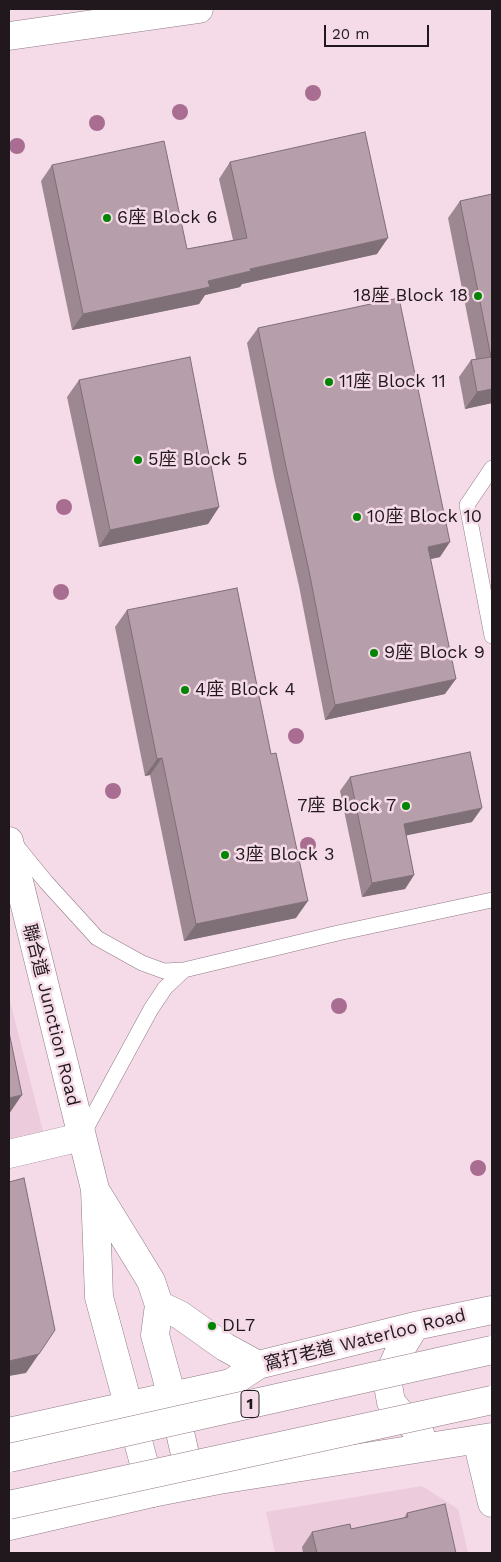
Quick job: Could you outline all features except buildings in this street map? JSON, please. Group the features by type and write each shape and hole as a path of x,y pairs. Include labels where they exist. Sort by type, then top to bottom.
{"main road":[{"path":"9,36 199,9"},
{"name":"聯合道 Junction Road","path":"9,840 95,1189 99,1297 152,1493"},
{"path":"9,1154 81,1137"},
{"name":"聯合道 Junction Road","path":"95,1189 151,1281 159,1305 155,1335 172,1397 192,1485"},
{"path":"159,1305 180,1315 225,1347 258,1365"},
{"name":"窩打老道 Waterloo Road","path":"9,1432 231,1383 258,1365 415,1326 492,1310"},
{"path":"415,1326 399,1352 387,1379 391,1402 406,1420 434,1446"},
{"name":"窩打老道 Waterloo Road","path":"9,1458 492,1350"},
{"path":"9,1505 492,1400"},
{"path":"9,1526 192,1485 484,1439 492,1503"}],"lane":[{"path":"492,468 468,505 492,636"},
{"path":"9,836 46,882 97,938 142,963 164,971 184,970 338,933 492,900"},
{"path":"81,1137 151,1009 166,988 184,970"}],"shaded area":[{"path":"9,997 43,1131 9,1139"},
{"path":"422,1486 458,1509 468,1553 275,1553 266,1512"}],"place":[{"name":"6座 Block 6","path":"107,218"},
{"name":"18座 Block 18","path":"478,296"},
{"name":"11座 Block 11","path":"329,382"},
{"name":"5座 Block 5","path":"138,460"},
{"name":"10座 Block 10","path":"357,517"},
{"name":"9座 Block 9","path":"374,653"},
{"name":"4座 Block 4","path":"185,690"},
{"name":"7座 Block 7","path":"406,806"},
{"name":"3座 Block 3","path":"225,855"},
{"name":"DL7","path":"212,1326"}]}
